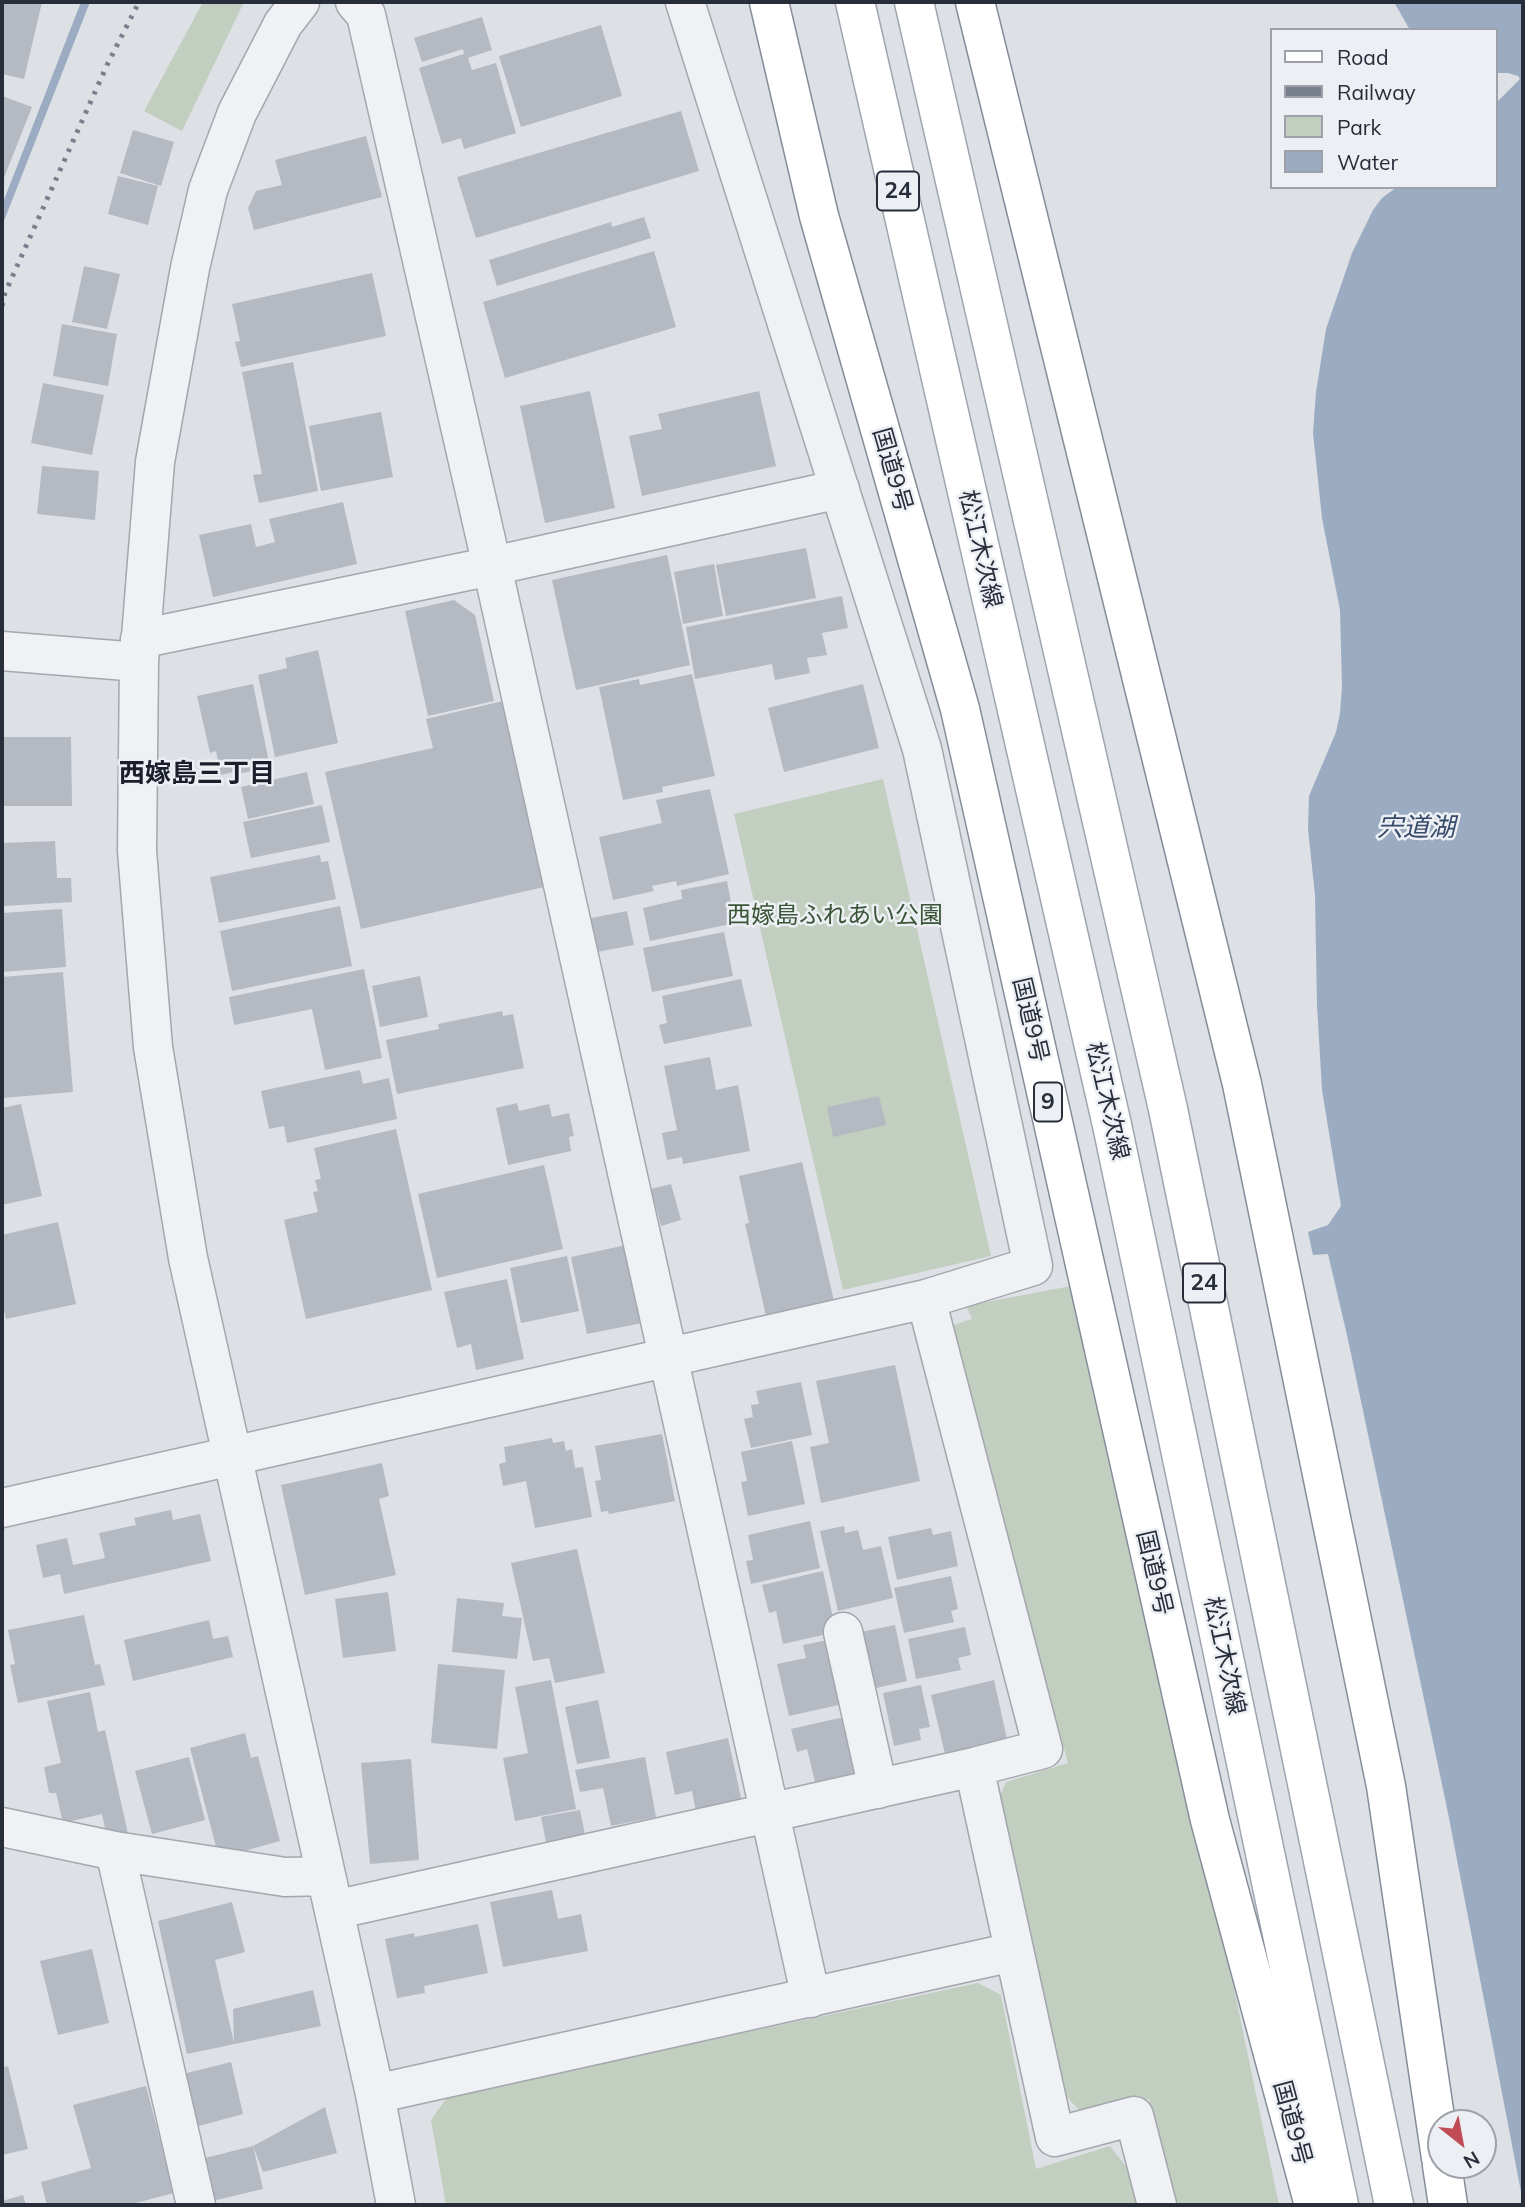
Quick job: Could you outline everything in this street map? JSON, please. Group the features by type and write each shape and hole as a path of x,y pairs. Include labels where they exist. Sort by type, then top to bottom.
{"main road":[{"name":"国道9号","path":"769,2 819,216 960,709 1210,1820 1314,2205"},
{"name":"松江木次線","path":"855,2 1112,1125 1339,2205"},
{"name":"24","path":"914,2 1168,1109 1394,2205"},
{"path":"975,2 1242,1084 1386,1786 1434,2109"},
{"path":"1444,2179 1448,2205"}],"street":[{"path":"300,2 283,24 237,113 208,190 190,268 155,462 140,650 137,851 153,1047 188,1258 330,1893 396,2205"},
{"path":"355,2 366,15 492,566 772,1812 811,1998"},
{"path":"2,1508 926,1299 1033,1266 922,749 685,2"},
{"path":"2,651 140,650 492,566 840,489"},
{"path":"2,1827 115,1851 285,1877 330,1893 772,1812 1043,1749 926,1299"},
{"path":"843,1632 878,1788"},
{"path":"974,1767 1055,2137 1134,2116 1157,2205"},
{"path":"115,1851 196,2205"},
{"path":"374,2094 1013,1952"}],"green space":[{"path":"203,2 244,2 182,131 144,111"},
{"name":"西嫁島ふれあい公園","path":"883,779 991,1256 843,1290 734,814"},
{"path":"1071,1286 1216,1902 1279,2205 1178,2205 1149,2099 1081,2112 1067,2097 998,1800 1006,1782 1068,1763 950,1326 972,1319 966,1306"},
{"path":"978,1983 1001,1995 1036,2169 1110,2146 1135,2178 1142,2205 446,2205 431,2120 448,2096"}],"water":[{"path":"81,2 90,2 2,226 2,205"},
{"name":"宍道湖","path":"1394,2 1523,2 1523,2202 1447,1808 1347,1335 1328,1254 1313,1255 1308,1232 1328,1225 1341,1206 1322,1090 1315,895 1308,829 1309,796 1336,732 1342,687 1340,610 1322,518 1313,433 1316,392 1326,329 1352,253 1373,210 1382,198 1394,189 1497,189 1497,102 1520,79 1508,73 1497,73 1497,28 1409,28"}],"building":[{"path":"2,2 42,2 24,79 2,74"},
{"path":"482,17 492,50 468,58 472,70 496,63 516,133 464,149 461,138 442,144 419,68 464,54 463,49 422,62 414,38"},
{"path":"601,25 622,96 521,127 499,56"},
{"path":"2,96 32,107 2,183"},
{"path":"681,111 699,171 476,238 457,177"},
{"path":"133,130 174,142 161,186 120,173"},
{"path":"366,136 382,197 254,230 248,208 256,191 282,185 275,160"},
{"path":"118,176 158,186 148,225 108,214"},
{"path":"644,217 651,238 497,286 489,260 611,222 612,227"},
{"path":"654,251 676,327 505,378 483,302"},
{"path":"84,266 120,274 107,329 72,322"},
{"path":"372,273 386,336 241,367 235,342 240,341 232,304"},
{"path":"62,324 117,334 108,386 53,376"},
{"path":"293,362 318,491 259,503 253,475 262,474 242,372"},
{"path":"43,383 104,395 92,455 31,443"},
{"path":"590,391 615,508 545,523 520,406"},
{"path":"759,391 776,466 642,496 629,436 662,429 658,414"},
{"path":"381,412 393,477 321,491 309,426"},
{"path":"42,466 99,471 95,520 37,514"},
{"path":"343,502 357,564 213,597 199,535 251,524 256,547 275,542 269,519"},
{"path":"806,548 816,598 726,616 716,565"},
{"path":"667,555 690,665 576,690 552,580"},
{"path":"714,564 723,616 683,624 674,572"},
{"path":"842,596 848,628 822,633 827,655 807,658 810,673 775,680 772,664 695,679 686,627"},
{"path":"454,600 475,615 494,701 428,716 405,611"},
{"path":"318,650 338,743 275,757 258,675 287,668 285,658"},
{"path":"692,674 715,776 662,787 663,792 623,800 599,687 639,679 640,685"},
{"path":"253,684 270,767 221,775 216,751 210,753 197,696"},
{"path":"863,684 879,748 784,772 768,708"},
{"path":"503,701 544,887 361,929 325,772 433,748 426,719"},
{"path":"2,737 71,737 72,806 2,806"},
{"path":"307,772 314,804 248,819 241,787"},
{"path":"710,789 729,874 677,886 676,881 652,886 654,891 613,900 599,837 662,823 656,800"},
{"path":"322,805 330,842 251,858 243,822"},
{"path":"55,841 57,878 71,878 72,902 2,906 2,843"},
{"path":"320,855 321,862 328,861 336,899 219,923 210,877"},
{"path":"727,881 735,923 650,941 643,908 682,899 681,890"},
{"path":"340,906 352,966 232,991 220,931"},
{"path":"62,909 66,967 2,972 2,913"},
{"path":"627,911 634,945 597,952 591,918"},
{"path":"724,932 733,976 652,992 643,948"},
{"path":"364,969 382,1058 325,1070 312,1009 234,1025 229,997"},
{"path":"63,972 73,1092 2,1098 2,977"},
{"path":"420,976 428,1017 380,1027 372,986"},
{"path":"741,979 752,1026 664,1044 659,1025 667,1023 662,996"},
{"path":"502,1011 503,1016 513,1014 524,1068 397,1094 386,1040 439,1029 438,1024"},
{"path":"710,1057 716,1090 738,1085 750,1151 683,1164 682,1157 667,1160 662,1133 677,1130 664,1066"},
{"path":"360,1070 363,1084 389,1078 397,1119 287,1143 284,1126 269,1129 261,1091"},
{"path":"879,1096 886,1125 833,1137 827,1107"},
{"path":"517,1103 519,1111 549,1104 552,1117 569,1113 574,1136 569,1137 571,1151 508,1165 496,1108"},
{"path":"21,1104 42,1196 2,1205 2,1108"},
{"path":"396,1129 432,1290 306,1319 284,1220 318,1212 313,1192 318,1191 315,1180 321,1179 314,1148"},
{"path":"802,1162 834,1301 766,1316 745,1224 749,1223 739,1176"},
{"path":"544,1165 563,1249 437,1278 418,1194"},
{"path":"671,1184 681,1220 661,1226 651,1189"},
{"path":"58,1222 76,1304 6,1319 2,1300 2,1235"},
{"path":"626,1245 642,1323 587,1334 571,1257"},
{"path":"567,1256 579,1311 521,1323 510,1268"},
{"path":"507,1279 524,1359 476,1370 471,1344 457,1348 444,1292"},
{"path":"895,1365 920,1481 821,1503 810,1447 829,1443 816,1381"},
{"path":"801,1382 812,1435 751,1448 744,1419 753,1417 751,1405 759,1404 756,1391"},
{"path":"662,1434 675,1501 609,1514 608,1511 601,1512 595,1481 601,1480 595,1446"},
{"path":"552,1438 553,1443 564,1441 566,1451 572,1449 575,1468 583,1467 592,1517 535,1528 526,1481 503,1486 499,1464 506,1462 504,1447"},
{"path":"792,1441 805,1504 748,1516 741,1482 747,1481 741,1452"},
{"path":"382,1463 389,1496 379,1499 396,1575 305,1595 281,1485"},
{"path":"171,1510 173,1520 200,1514 211,1561 64,1594 60,1574 43,1578 36,1545 67,1538 73,1565 105,1558 99,1533 136,1525 134,1518"},
{"path":"810,1521 820,1568 751,1584 746,1561 753,1560 748,1535"},
{"path":"844,1526 845,1533 858,1530 863,1550 881,1546 893,1598 838,1611 820,1531"},
{"path":"931,1528 933,1535 951,1531 958,1566 897,1580 888,1537"},
{"path":"577,1549 605,1673 555,1683 549,1658 533,1661 511,1563"},
{"path":"823,1571 836,1632 783,1644 776,1611 769,1613 762,1585"},
{"path":"951,1576 958,1609 951,1611 954,1622 904,1633 894,1588"},
{"path":"388,1592 396,1651 343,1658 335,1599"},
{"path":"457,1598 504,1603 502,1616 522,1618 517,1659 452,1652"},
{"path":"84,1615 95,1665 100,1664 105,1685 18,1703 10,1665 15,1664 8,1630"},
{"path":"209,1620 213,1639 228,1636 233,1657 133,1681 124,1640"},
{"path":"895,1625 907,1681 863,1691 861,1632"},
{"path":"965,1627 971,1655 958,1658 961,1670 916,1679 908,1639"},
{"path":"838,1638 852,1702 789,1716 777,1664 806,1658 803,1645"},
{"path":"438,1664 505,1670 497,1749 431,1743"},
{"path":"551,1680 576,1809 515,1821 503,1758 528,1753 515,1687"},
{"path":"994,1680 1007,1739 945,1754 931,1695"},
{"path":"921,1685 930,1727 919,1729 921,1740 894,1746 883,1693"},
{"path":"90,1692 98,1732 105,1730 128,1834 107,1838 102,1814 63,1823 56,1793 49,1793 44,1767 61,1763 47,1701"},
{"path":"598,1700 610,1758 577,1764 565,1707"},
{"path":"853,1715 865,1771 815,1782 807,1749 797,1752 791,1729"},
{"path":"245,1733 251,1758 258,1756 280,1841 219,1858 190,1748"},
{"path":"728,1738 743,1807 697,1817 692,1791 675,1795 666,1752"},
{"path":"189,1757 205,1820 152,1834 135,1771"},
{"path":"645,1757 656,1817 611,1826 603,1788 580,1792 575,1770"},
{"path":"411,1759 419,1860 370,1864 361,1763"},
{"path":"580,1810 586,1840 547,1847 541,1817"},
{"path":"552,1890 558,1919 581,1914 588,1951 503,1967 490,1902"},
{"path":"232,1902 245,1952 215,1960 234,2043 233,2009 313,1990 321,2026 187,2054 158,1921"},
{"path":"478,1924 488,1973 424,1986 425,1993 397,1998 385,1939 414,1933 415,1937"},
{"path":"92,1949 109,2023 58,2035 40,1961"},
{"path":"231,2062 243,2114 188,2129 175,2076"},
{"path":"8,2066 28,2149 2,2155 2,2068"},
{"path":"146,2086 174,2193 128,2205 47,2205 41,2182 91,2168 73,2105"},
{"path":"325,2107 337,2153 263,2172 253,2146"},
{"path":"253,2146 263,2189 199,2204 189,2162"},
{"path":"23,2195 26,2205 2,2205 2,2201"}],"railway":[{"path":"2,306 5,293 108,63 139,2"}],"district":[{"name":"西嫁島三丁目","path":"197,774"}]}
